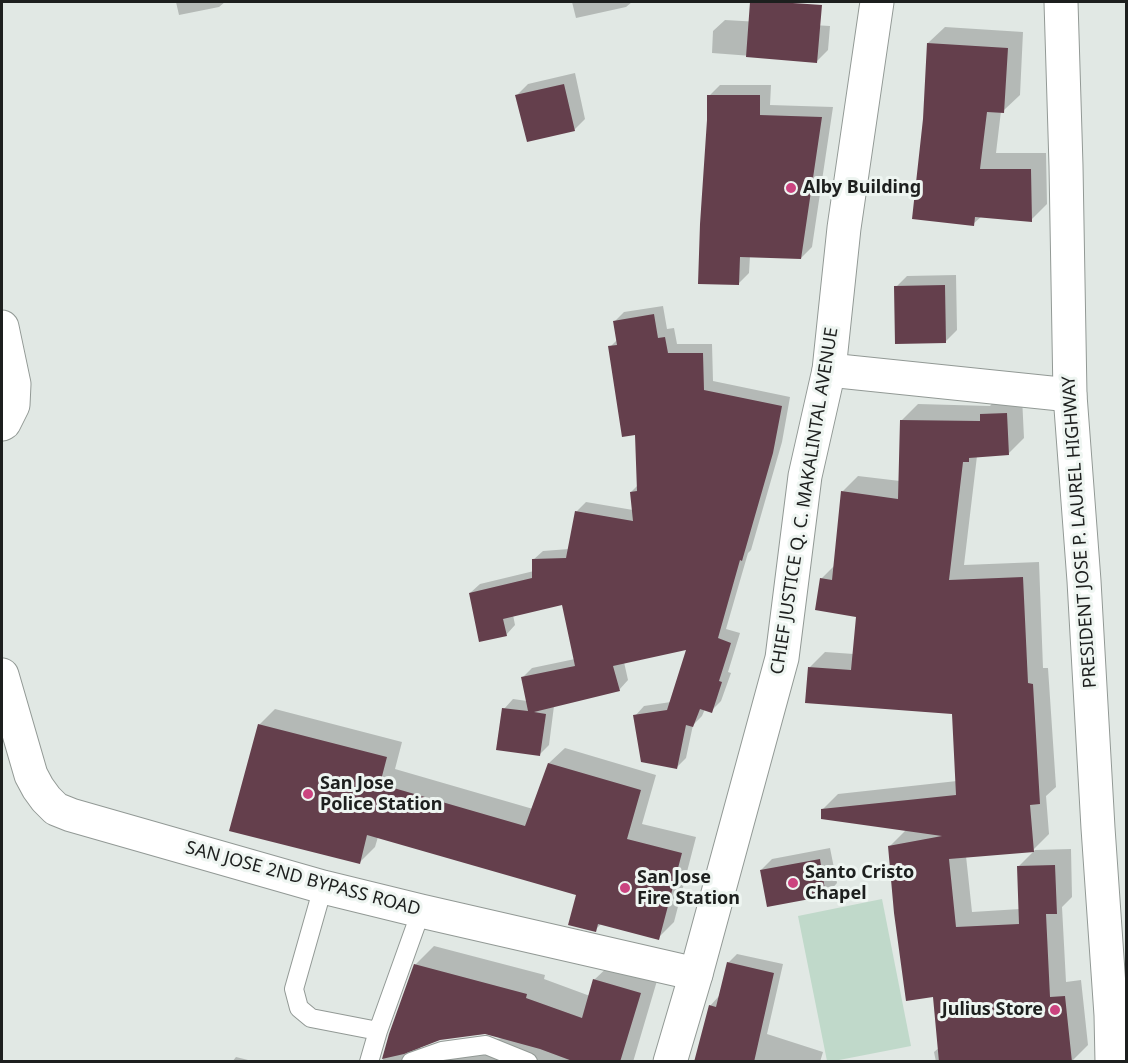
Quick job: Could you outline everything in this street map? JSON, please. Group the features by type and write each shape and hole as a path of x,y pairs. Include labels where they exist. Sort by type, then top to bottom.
{"main road":[{"name":"CHIEF JUSTICE Q. C. MAKALINTAL AVENUE","path":"670,1062 782,658 806,476 829,370 844,228 878,2"},
{"name":"PRESIDENT JOSE P. LAUREL HIGHWAY","path":"1060,2 1066,166 1070,395 1084,581 1112,1062"},
{"path":"2,327 14,384 14,405 2,424"},
{"path":"829,370 1070,395"},
{"name":"SAN JOSE 2ND BYPASS ROAD","path":"2,675 31,775 46,799 56,809 70,815 323,887 696,974"}],"lane":[{"path":"323,887 294,990 299,1008 311,1017 378,1031"},
{"path":"369,1062 421,911"},
{"path":"411,1062 442,1051 486,1045 528,1062"}],"green space":[{"path":"882,899 911,1046 827,1061 798,916"}],"building":[{"path":"750,2 822,5 817,63 746,57"},
{"path":"927,43 1008,48 1004,113 987,112 980,169 1031,169 1032,222 975,217 974,226 912,219 923,119"},
{"path":"564,84 575,131 527,142 515,95"},
{"path":"707,95 760,95 760,115 822,117 801,259 740,257 739,285 698,284"},
{"path":"945,285 946,343 895,344 894,286"},
{"path":"654,314 658,338 665,337 668,353 703,353 704,390 782,406 773,453 718,638 731,643 712,713 700,709 693,727 686,725 677,769 641,762 633,715 667,710 686,650 613,666 620,691 534,712 546,714 540,756 496,750 502,708 528,711 521,677 575,666 562,605 503,619 507,636 479,642 469,593 532,578 532,559 566,558 575,511 633,521 630,492 637,491 635,435 622,437 608,346 617,345 613,321"},
{"path":"1007,413 1009,455 969,458 969,462 963,462 949,580 1023,577 1028,683 1033,684 1040,804 1030,805 1034,852 949,859 956,927 1019,924 1017,866 1055,865 1057,914 1046,914 1050,997 1065,996 1072,1062 939,1062 933,997 906,1001 888,846 942,836 821,819 821,809 956,795 952,714 805,703 808,667 851,670 856,617 815,610 820,578 832,580 841,491 898,499 900,420 980,421 980,414"},
{"path":"258,724 387,757 380,784 525,826 548,763 641,790 627,839 682,853 659,940 598,924 596,932 568,925 576,895 367,835 360,864 229,831"},
{"name":"Santo Cristo Chapel","path":"820,859 826,896 767,907 760,870"},
{"path":"727,962 774,973 754,1062 694,1062 709,1005 716,1007"},
{"path":"414,964 527,994 526,998 582,1018 593,979 641,993 620,1062 575,1062 540,1049 485,1034 440,1040 404,1054 382,1059"}],"place":[{"name":"Alby Building","path":"791,188"},
{"name":"San Jose Police Station","path":"308,794"},
{"name":"Santo Cristo Chapel","path":"793,883"},
{"name":"San Jose Fire Station","path":"625,888"},
{"name":"Julius Store","path":"1055,1010"}]}
